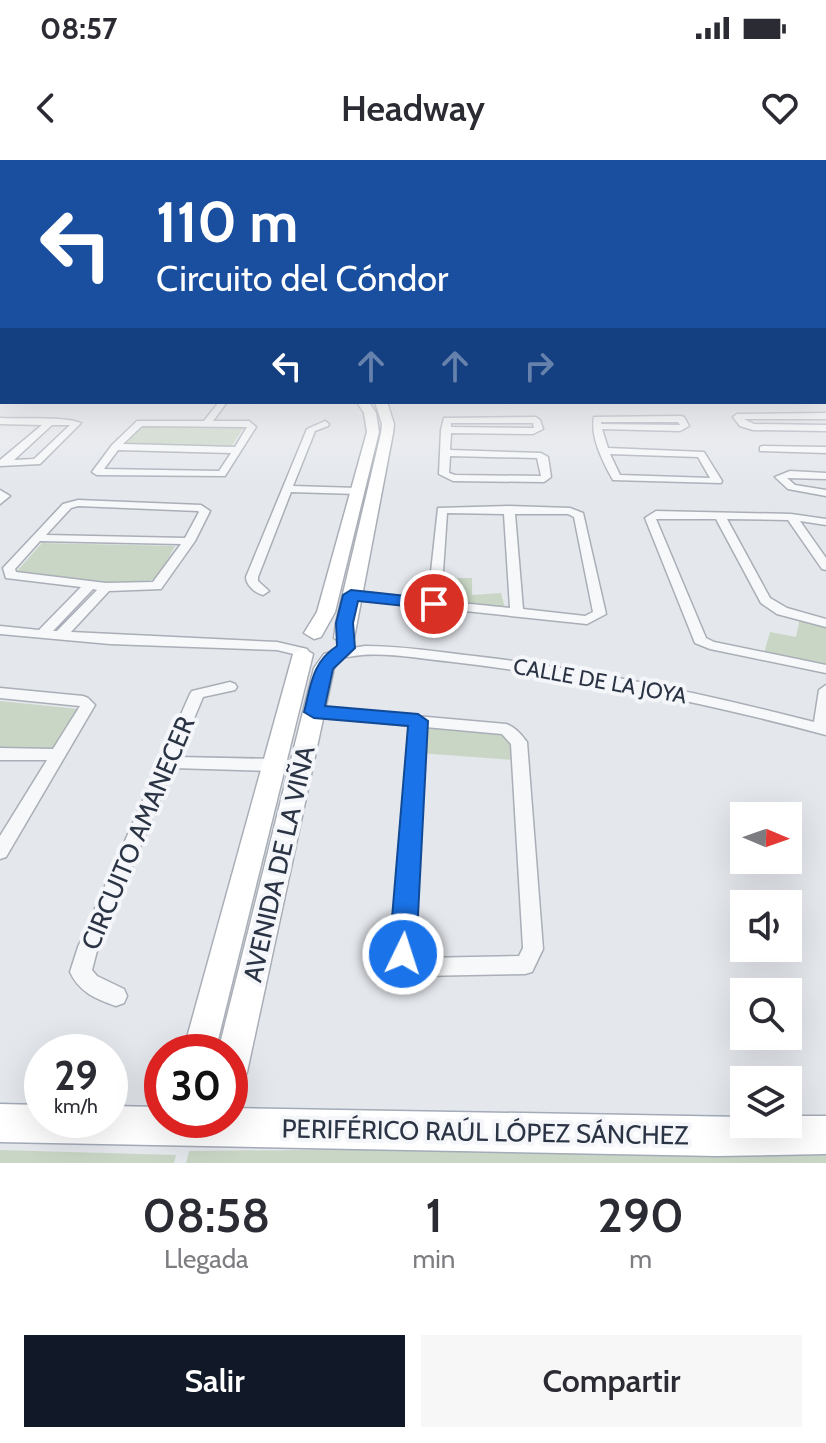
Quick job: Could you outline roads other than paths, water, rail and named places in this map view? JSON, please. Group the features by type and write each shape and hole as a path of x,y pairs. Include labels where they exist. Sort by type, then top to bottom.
{"main road":[{"name":"PERIFÉRICO RAÚL LÓPEZ SÁNCHEZ","path":"0,1123 144,1123"},
{"name":"PERIFÉRICO RAÚL LÓPEZ SÁNCHEZ","path":"248,1124 717,1137 826,1135"}],"street":[{"path":"195,423 210,404"},
{"path":"207,423 221,404"},
{"name":"AVENIDA DE LA VIÑA","path":"204,1034 306,644 326,612 363,470 373,422 364,404"},
{"name":"AVENIDA DE LA VIÑA","path":"239,1034 324,668 340,648 368,529 388,424 382,404"},
{"path":"826,416 772,412 737,417 748,426 826,428"},
{"path":"597,426 685,426 678,418 638,414 596,421 597,426 606,451 618,480 717,481 701,454 606,451"},
{"path":"445,430 539,429 533,419 485,415 449,419 445,430 444,474 450,477 541,480 546,477 543,457 538,455 445,453"},
{"path":"0,421 78,424 37,462 2,463"},
{"path":"2,463 51,421"},
{"path":"195,423 251,426 226,472 215,475 97,472 135,425 195,423"},
{"path":"263,591 252,577 311,429 325,424"},
{"path":"115,447 239,450"},
{"path":"763,449 826,450"},
{"path":"363,470 380,470"},
{"path":"826,476 790,474 780,477 792,487 826,493"},
{"path":"287,489 357,491"},
{"path":"0,493 5,496 0,501"},
{"path":"78,503 204,509 189,541 161,584 152,587 106,587 10,575 9,568 67,506 78,503"},
{"path":"509,509 517,612"},
{"path":"351,595 434,604 517,612 587,620 600,614 579,515 570,511 442,510 434,604"},
{"path":"826,522 791,517 656,514 650,518 695,633 710,645 826,669"},
{"path":"720,516 765,600 782,611 826,623"},
{"path":"791,517 826,566"},
{"path":"348,528 368,529"},
{"path":"38,538 189,541"},
{"path":"41,635 90,585"},
{"path":"60,636 106,587"},
{"path":"0,631 277,646 306,644 332,632 340,648"},
{"name":"CALLE DE LA JOYA","path":"340,648 473,660 629,684 823,729"},
{"name":"CIRCUITO AMANECER","path":"116,996 89,983 81,972 88,947 197,694 230,687"},
{"path":"823,729 826,690"},
{"path":"0,693 83,701 88,705 2,845"},
{"path":"314,712 418,721 506,729 519,742 533,949 525,965 418,967 403,954 418,721"},
{"path":"0,754 59,755"},
{"path":"168,762 274,765"},
{"path":"255,838 285,839"}]}
